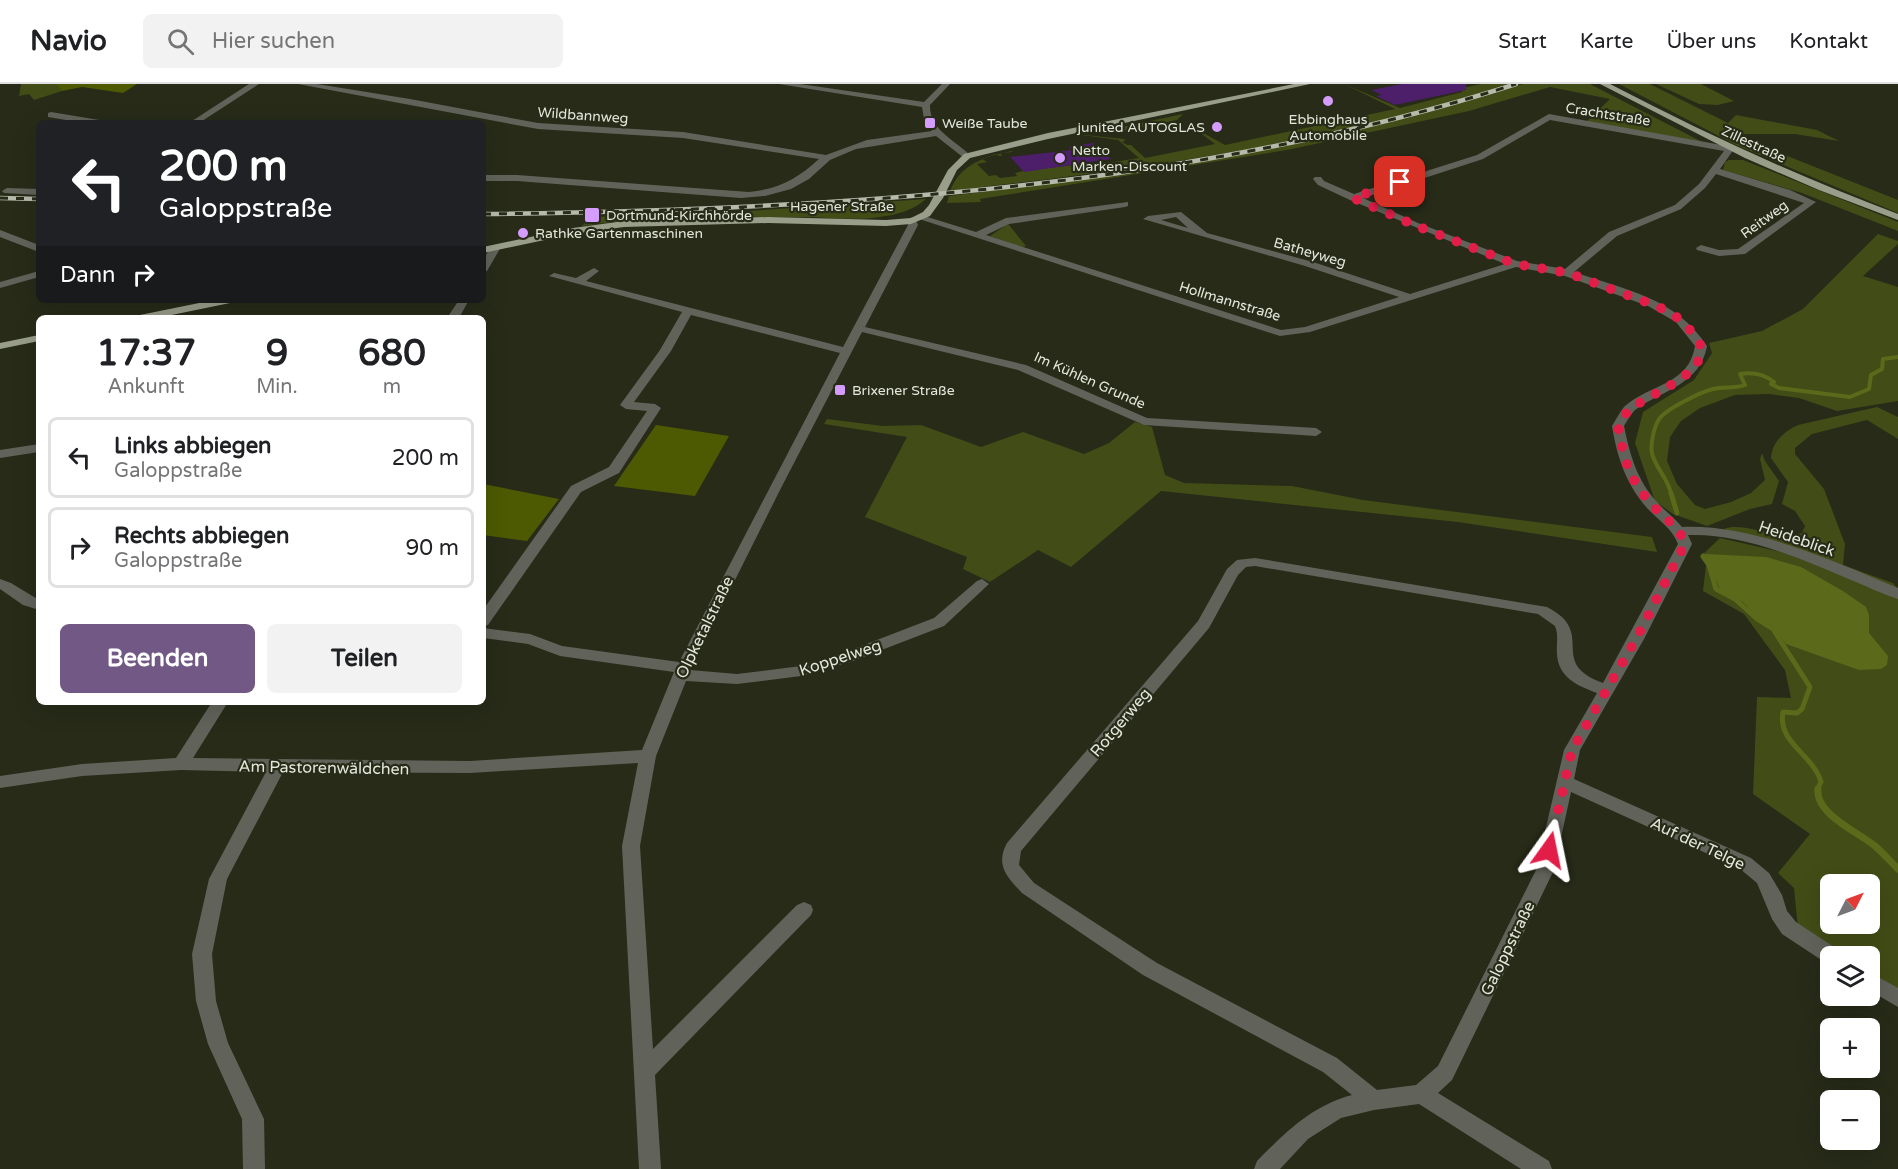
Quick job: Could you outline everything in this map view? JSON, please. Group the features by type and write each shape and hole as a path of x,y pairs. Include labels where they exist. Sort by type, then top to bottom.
{"main road":[{"path":"916,219 936,201 950,171 967,156 1070,131 1286,86 1306,84"},
{"name":"Zillestraße","path":"1604,84 1730,149 1818,187 1898,217"},
{"name":"Hagener Straße","path":"486,249 616,225 767,220 883,222 916,219"},
{"path":"155,315 215,303"},
{"path":"0,346 36,339"}],"street":[{"path":"198,120 255,84"},
{"name":"Wildbannweg","path":"302,84 410,101 538,126 683,135 827,158"},
{"path":"783,84 926,105"},
{"path":"946,84 926,105 926,115 939,133 967,156"},
{"path":"51,115 81,120"},
{"name":"Crachtstraße","path":"1353,198 1480,157 1549,117 1730,149"},
{"path":"486,178 517,178 751,195 792,185 827,158 880,141 939,133"},
{"path":"1681,531 1653,506 1634,482 1624,457 1618,426 1629,409 1678,381 1693,369 1700,358 1701,346 1678,318 1659,307 1568,273 1613,234 1677,207 1702,186 1730,149"},
{"name":"Reitweg","path":"1701,248 1719,253 1741,252 1811,202 1787,192 1714,170"},
{"path":"1318,179 1321,183 1414,225 1515,264"},
{"path":"7,191 36,192"},
{"path":"977,236 997,224 1012,220 1125,204"},
{"name":"Hollmannstraße","path":"916,219 977,236 1280,333 1306,330 1515,264 1568,273"},
{"name":"Olpketalstraße","path":"650,1169 632,846 648,756 682,672 845,351 916,219"},
{"path":"0,233 36,248"},
{"name":"Batheyweg","path":"1203,235 1309,264 1409,297"},
{"path":"486,264 496,247"},
{"path":"578,282 594,271"},
{"path":"0,285 36,275"},
{"path":"554,276 845,351"},
{"path":"486,617 576,489 614,470 624,456 655,408 626,405 665,351 688,311"},
{"name":"Im Kühlen Grunde","path":"857,328 1022,367 1144,421 1185,426 1316,432"},
{"path":"0,453 36,448"},
{"name":"Heideblick","path":"1681,531 1708,531 1759,542 1898,594"},
{"name":"Galoppstraße","path":"1421,1094 1445,1073 1545,870 1572,750 1636,639 1682,552 1685,544 1681,531"},
{"name":"Rotgerweg","path":"1374,1100 1330,1065 1150,969 1028,888 1011,871 1008,858 1013,848 1204,624 1232,572 1242,563 1255,562 1542,610 1553,614 1564,627 1567,662 1571,672 1580,679 1605,690"},
{"path":"0,584 14,589 25,602 36,604"},
{"name":"Koppelweg","path":"486,633 530,639 560,651 737,679 801,671 939,622 982,584"},
{"path":"181,764 218,705"},
{"name":"Am Pastorenwäldchen","path":"0,782 82,770 181,764 470,767 648,756"},
{"path":"254,1169 253,1119 218,1044 206,1001 202,954 218,879 277,766"},
{"name":"Auf der Telge","path":"1564,782 1745,863 1763,878 1788,928 1820,949"},
{"path":"645,1071 804,910"},
{"path":"1880,987 1898,998"},
{"path":"1265,1169 1300,1132 1318,1119 1338,1109 1374,1100 1421,1094 1541,1169"}],"shaded area":[{"path":"21,84 58,84 62,91 34,100 29,94 19,96"},
{"path":"57,84 137,84 123,93 82,87 62,91"},
{"path":"1344,84 1400,108 1462,92 1463,88 1481,84 1508,84 1371,123 1232,152 950,191 960,174 982,159 987,162 977,164 989,176 996,175 1000,178 1017,176 1015,173 1023,171 1083,164 1094,165 1139,158 1118,140 1082,135 1124,139 1126,140 1122,142 1131,145 1145,158 1215,144 1194,128 1225,145 1395,109"},
{"path":"1523,84 1590,84 1710,146 1585,123 1610,99 1550,87 1469,111 1287,150 980,199 981,202 947,203 949,196 1094,177 1238,154 1381,123"},
{"path":"1619,84 1650,84 1728,123 1736,115 1817,130 1839,141 1795,134 1741,134 1750,141 1898,200 1898,213 1736,145"},
{"path":"1656,84 1701,84 1734,101 1718,105 1699,104"},
{"path":"1183,114 1177,120 1120,132 1098,132"},
{"path":"1743,160 1898,222 1898,231 1802,193 1723,170 1725,162"},
{"path":"926,199 905,211 870,218 692,217 582,226 590,217 704,214"},
{"path":"1008,224 1026,246 1022,247 990,236"},
{"path":"1878,234 1898,241 1898,244 1863,276 1898,287 1898,401 1837,411 1799,398 1769,394 1735,395 1700,408 1681,421 1670,437 1667,461 1677,484 1695,505 1705,509 1731,502 1751,493 1765,480 1760,459 1762,453 1779,481 1772,504 1750,509 1707,526 1673,514 1655,501 1635,443 1643,412 1694,380 1712,353 1709,343 1762,331 1803,309"},
{"path":"1877,407 1898,417 1898,439 1867,420 1812,434 1795,448 1795,454 1824,489 1845,544 1843,565 1893,583 1898,589 1726,532 1724,529 1740,527 1781,534 1802,533 1805,526 1795,511 1782,504 1788,482 1771,458 1776,442 1788,430 1798,425"},
{"path":"827,419 883,426 921,425 981,447 1023,432 1084,454 1109,443 1135,422 1152,427 1165,475 1184,483 1292,486 1363,500 1652,537 1657,552 1458,522 1161,491 1071,567 1038,550 990,582 963,569 967,557 865,517 907,437 824,424"},
{"path":"656,425 729,436 695,496 614,486"},
{"path":"486,485 559,499 527,541 486,535"},
{"path":"1720,538 1781,552 1898,594 1898,993 1880,981 1880,946 1826,946 1798,928 1794,888 1778,873 1810,834 1753,794 1757,697 1791,698 1785,670 1744,614 1703,591 1706,565 1700,557"},
{"path":"1706,554 1766,557 1801,567 1843,591 1866,607 1869,615 1869,633 1888,656 1887,665 1881,669 1859,670 1786,644 1771,625 1759,619 1743,602 1720,589"}],"building":[{"path":"1402,84 1466,84 1466,90 1395,105 1376,96 1382,95 1371,90"},
{"name":"Netto Marken-Discount","path":"1093,143 1111,159 1024,172 1010,157 1072,150 1069,147"}],"waterway":[{"path":"1671,494 1668,483 1656,464 1652,446 1658,421 1674,407 1713,389 1745,385 1740,374 1745,373 1766,377 1774,382 1771,384 1779,388 1850,397 1869,389 1871,375 1882,369 1883,359 1898,357"},
{"path":"1671,493 1677,513"},
{"path":"1703,556 1709,565 1716,589 1735,599 1757,619 1773,629 1810,687 1802,709 1797,713 1783,712 1783,723 1785,732 1791,741 1817,773 1821,782 1817,790"},
{"path":"1818,789 1819,798 1830,814 1875,846 1898,869"}],"railway":[{"path":"486,214 744,207 874,199 1005,187 1134,171 1263,148 1390,120 1516,84"},
{"path":"0,198 36,199"}],"place":[{"name":"Ebbinghaus Automobile","path":"1328,101"},
{"name":"Weiße Taube","path":"930,123"},
{"name":"junited AUTOGLAS","path":"1217,127"},
{"name":"Netto Marken-Discount","path":"1060,158"},
{"name":"Dortmund-Kirchhörde","path":"592,215"},
{"name":"Rathke Gartenmaschinen","path":"523,233"},
{"name":"Brixener Straße","path":"840,390"}],"route":[{"path":"1400,182 1353,198 1414,225 1515,264 1568,273 1659,307 1678,318 1701,346 1700,358 1693,369 1678,381 1629,409 1618,426 1628,471 1634,482 1653,506 1681,531 1685,544 1636,639 1572,750 1549,850"}]}
